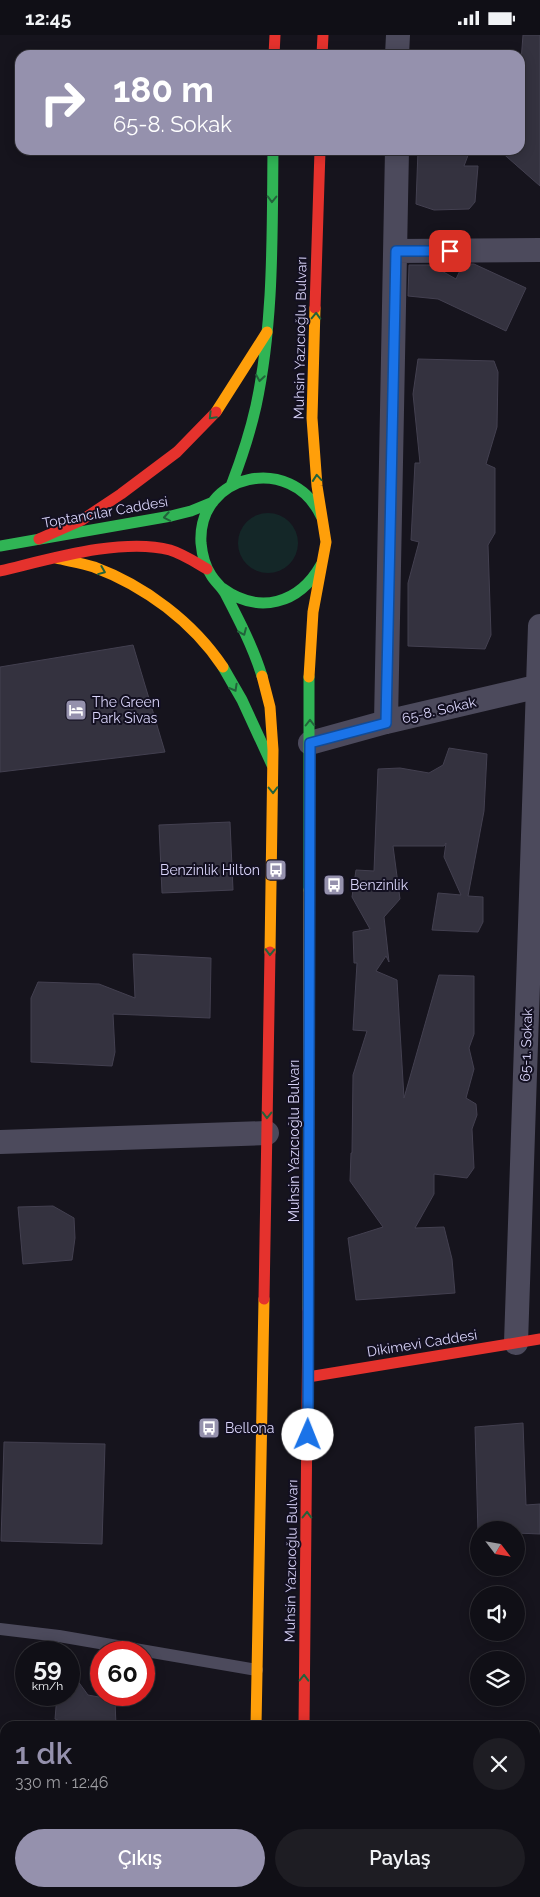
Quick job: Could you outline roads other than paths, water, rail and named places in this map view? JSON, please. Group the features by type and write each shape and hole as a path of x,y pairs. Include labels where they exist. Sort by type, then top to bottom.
{"main road":[{"path":"274,50 275,35"},
{"path":"322,35 322,50"},
{"name":"Muhsin Yazıcıoğlu Bulvarı","path":"231,486 246,444 256,402 267,332 273,155"},
{"name":"Muhsin Yazıcıoğlu Bulvarı","path":"304,1721 308,1377 309,660 312,612 326,542 318,486 312,418 320,155"},
{"path":"39,539 82,520 121,495 177,452 218,410 267,332"},
{"name":"Muhsin Yazıcıoğlu Bulvarı","path":"324,557 318,572 308,585 295,595 281,601 266,603 249,602 235,597 222,588 211,576 200,547 200,531 205,516 213,502 231,486 253,478 269,477 284,481 298,488 310,498 319,511 325,526"},
{"name":"Toptancılar Caddesi","path":"0,546 170,516 191,511 213,502"},
{"path":"0,571 56,558 111,549 139,547 165,549 189,557 207,569"},
{"path":"56,558 92,567 123,581 152,597 203,639 220,663 252,719 272,765"},
{"name":"Muhsin Yazıcıoğlu Bulvarı","path":"222,588 245,635 267,693 272,765 273,807 256,1721"},
{"name":"Dikimevi Caddesi","path":"308,1377 540,1339"}],"street":[{"path":"397,50 398,35"},
{"path":"386,723 397,155"},
{"path":"396,251 540,250"},
{"name":"65-1. Sokak","path":"516,1343 540,626"},
{"name":"65-8. Sokak","path":"310,743 539,686"},
{"path":"0,1142 267,1133"}],"lane":[{"path":"0,1629 59,1636 258,1670"}],"place":[{"name":"The Green Park Sivas","path":"76,710"},
{"name":"Benzinlik Hilton","path":"276,870"},
{"name":"Benzinlik","path":"334,885"},
{"name":"Bellona","path":"209,1428"}]}
